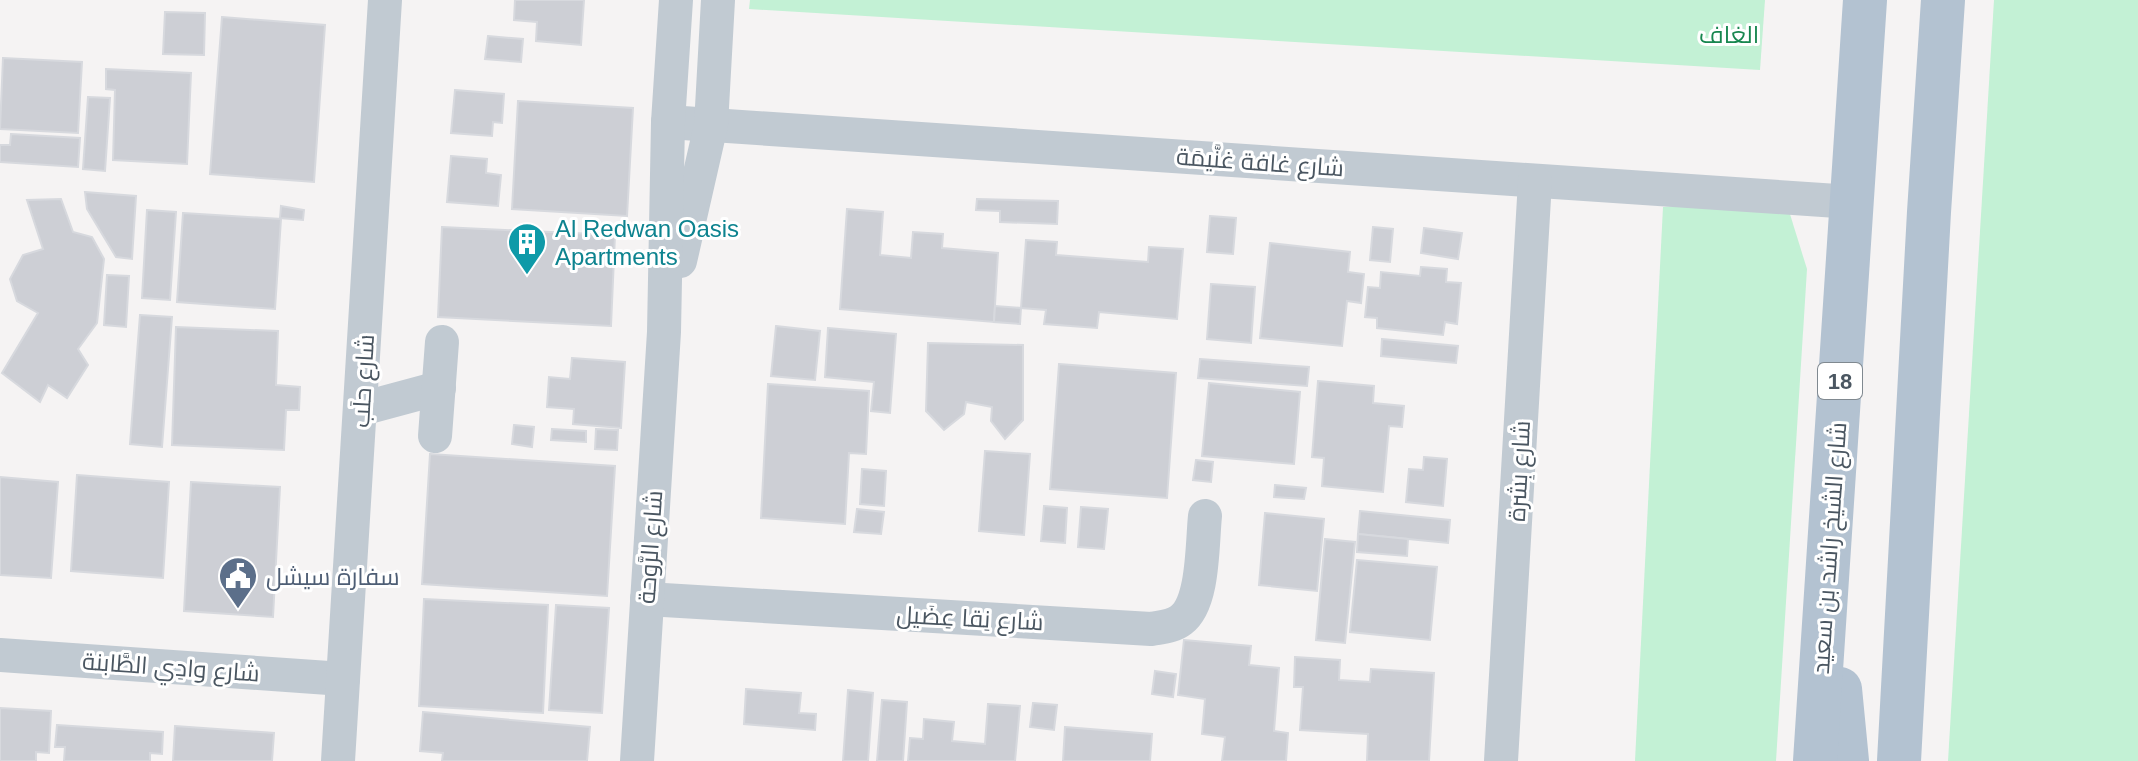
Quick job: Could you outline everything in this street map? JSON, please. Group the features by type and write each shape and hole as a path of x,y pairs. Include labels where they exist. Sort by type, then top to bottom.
{"main road":[{"name":"شارع الشيخ راشد بن سعيد","path":"1815,761 1865,0"},
{"path":"1899,761 1943,0"},
{"path":"1827,583 1847,761"}],"street":[{"name":"شارع حلَب","path":"338,761 385,0"},
{"name":"شارع الرَّوحة","path":"637,761 664,332 668,122 676,0"},
{"name":"شارع الرَّوحة","path":"664,332 711,125 718,0"},
{"name":"شارع غافة غنَّيمَة","path":"668,122 1852,202"},
{"name":"شارع بِشرة","path":"1501,761 1535,181"},
{"path":"435,436 442,342"},
{"path":"361,409 439,388"},
{"name":"شارع نِقا عِضَيل","path":"647,599 1151,629 1181,621 1196,602 1205,516"},
{"name":"شارع وادِي الطَّابنة","path":"0,655 343,679"}],"green space":[{"name":"الغاف","path":"750,0 1765,0 1760,70 749,9"},
{"path":"1994,0 2138,0 2138,761 1948,761"},
{"path":"1723,203 1789,211 1807,269 1776,761 1635,761 1663,207"}],"building":[{"path":"515,0 584,0 581,45 536,41 537,22 514,20"},
{"path":"165,12 205,13 204,55 163,54"},
{"path":"222,17 325,25 314,182 210,174"},
{"path":"488,36 523,39 521,62 485,59"},
{"path":"3,58 82,62 78,133 0,129"},
{"path":"106,69 191,73 187,164 113,160 115,90 106,89"},
{"path":"455,90 504,94 502,123 493,122 492,136 451,133"},
{"path":"88,97 110,98 105,171 83,169"},
{"path":"518,101 633,108 627,216 512,209"},
{"path":"11,134 80,138 78,167 0,162 0,145 10,145"},
{"path":"451,156 487,159 486,173 501,175 498,206 447,202"},
{"path":"85,192 136,196 132,259 116,257 87,209"},
{"path":"61,199 73,232 92,237 104,259 97,323 78,349 88,365 67,398 48,385 40,402 2,373 38,313 17,301 10,279 23,255 43,249 27,200"},
{"path":"977,199 1058,201 1057,224 1000,222 1000,211 976,210"},
{"path":"281,206 304,210 303,220 280,218"},
{"path":"847,209 883,212 880,255 911,258 913,232 943,234 942,248 998,253 994,322 840,309"},
{"path":"147,210 176,212 170,300 142,298"},
{"path":"183,213 281,219 275,309 177,302"},
{"path":"1210,216 1236,218 1233,254 1207,252"},
{"name":"Al Redwan Oasis Apartments","path":"442,227 615,235 611,326 438,317"},
{"path":"1373,227 1393,229 1390,262 1370,260"},
{"path":"1424,228 1462,233 1458,259 1421,253"},
{"path":"1026,240 1057,242 1056,255 1148,262 1149,247 1183,249 1177,319 1099,312 1097,328 1044,324 1046,310 1021,308"},
{"path":"1270,243 1350,252 1348,272 1364,274 1361,303 1347,301 1342,346 1260,338"},
{"path":"1421,267 1447,269 1446,282 1461,283 1457,324 1445,322 1443,335 1377,328 1377,318 1365,317 1368,287 1380,288 1381,272 1420,276"},
{"path":"107,275 129,276 126,327 104,325"},
{"path":"1211,284 1255,287 1251,343 1207,339"},
{"path":"995,306 1021,308 1020,324 994,322"},
{"path":"140,315 172,317 162,447 130,444"},
{"path":"776,326 820,331 815,380 771,376"},
{"path":"176,327 278,331 276,385 300,387 299,410 286,410 284,450 172,445"},
{"path":"828,328 896,334 890,413 871,411 874,382 825,377"},
{"path":"1382,339 1458,346 1456,363 1381,356"},
{"path":"928,343 1023,345 1023,420 1005,439 991,421 992,407 966,402 964,414 944,430 926,411"},
{"path":"572,358 625,362 621,428 573,424 574,409 547,407 549,377 570,379"},
{"path":"1200,359 1309,367 1307,386 1198,378"},
{"path":"1059,364 1176,373 1167,498 1050,489"},
{"path":"1318,381 1374,386 1373,403 1404,406 1402,427 1389,426 1383,492 1322,486 1324,458 1312,457"},
{"path":"1209,383 1300,392 1294,464 1202,456"},
{"path":"768,384 869,391 866,454 849,453 845,524 761,518"},
{"path":"514,425 534,427 532,447 512,444"},
{"path":"552,429 586,431 586,442 551,440"},
{"path":"596,429 618,430 617,450 595,449"},
{"path":"985,451 1030,454 1024,535 979,531"},
{"path":"430,454 615,466 607,596 422,584"},
{"path":"1424,457 1447,459 1443,506 1406,502 1409,469 1423,470"},
{"path":"1196,460 1213,462 1211,482 1193,480"},
{"path":"862,469 886,471 884,506 860,504"},
{"path":"77,475 169,482 163,578 71,571"},
{"path":"0,477 58,482 51,578 0,575"},
{"path":"191,482 280,487 273,617 184,611"},
{"path":"1275,485 1306,488 1304,499 1274,497"},
{"path":"1044,506 1067,508 1065,543 1041,541"},
{"path":"1081,507 1108,509 1104,549 1078,547"},
{"path":"857,509 884,512 881,534 854,532"},
{"path":"1360,511 1450,520 1448,543 1358,534"},
{"path":"1265,513 1324,519 1317,591 1259,585"},
{"path":"1358,534 1408,539 1407,556 1357,552"},
{"path":"1325,539 1355,542 1345,643 1316,640"},
{"path":"1357,560 1437,567 1430,640 1350,632"},
{"path":"424,599 548,605 543,713 419,706"},
{"path":"556,605 609,608 602,713 549,710"},
{"path":"1184,640 1251,646 1249,665 1279,668 1274,731 1288,733 1286,761 1222,761 1225,737 1202,734 1205,699 1178,695"},
{"path":"1295,657 1340,660 1339,680 1370,682 1371,669 1434,673 1429,761 1367,761 1368,734 1300,730 1303,687 1294,687"},
{"path":"1155,671 1176,674 1173,697 1152,694"},
{"path":"746,689 801,693 799,713 816,714 815,730 744,724"},
{"path":"848,690 873,693 868,761 843,761"},
{"path":"882,700 907,702 903,761 877,761"},
{"path":"1033,703 1057,705 1054,730 1030,727"},
{"path":"988,704 1020,706 1015,761 908,761 910,738 923,739 924,719 954,722 952,741 985,744"},
{"path":"0,708 51,711 49,753 36,752 36,761 0,761"},
{"path":"423,712 590,727 587,761 442,761 443,753 420,751"},
{"path":"57,725 163,732 162,754 150,753 150,761 64,761 65,747 55,747"},
{"path":"175,726 274,733 272,761 173,761"},
{"path":"1065,727 1152,734 1150,761 1063,761"}],"place":[{"name":"Al Redwan Oasis Apartments","path":"527,276"},
{"name":"سفارة سيشل","path":"238,610"}]}
